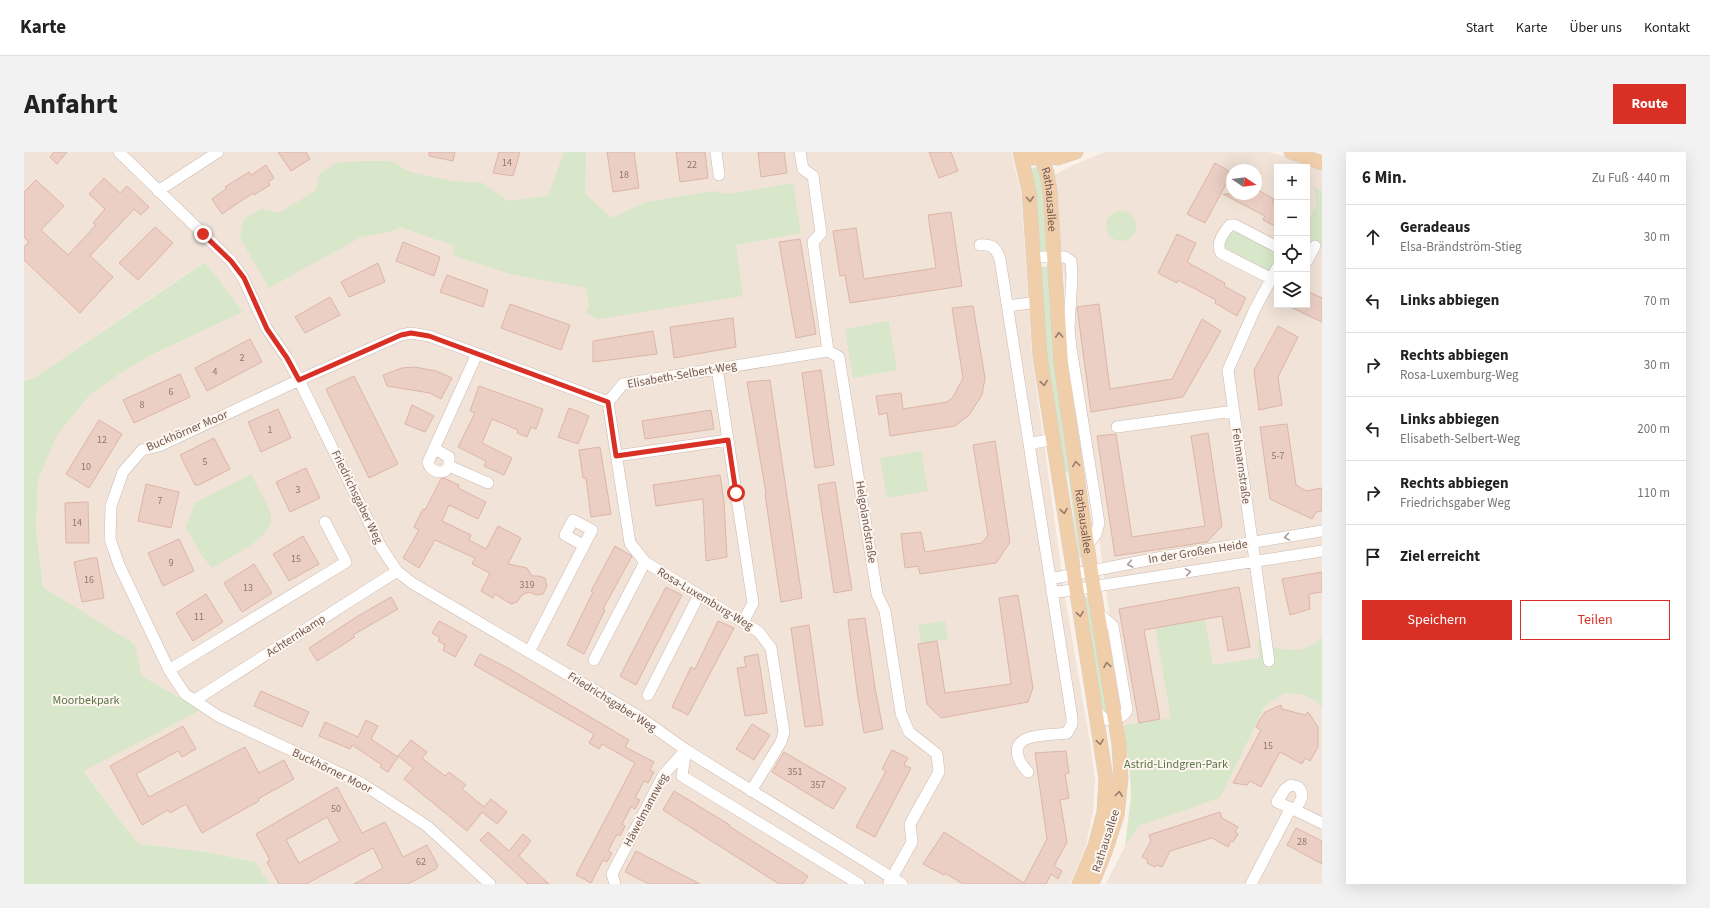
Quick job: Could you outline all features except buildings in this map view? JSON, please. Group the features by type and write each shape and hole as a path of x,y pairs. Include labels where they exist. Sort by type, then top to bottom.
{"main road":[{"path":"1021,156 1041,153 1058,158 1076,152"},
{"path":"1290,152 1322,163"},
{"name":"Rathausallee","path":"1041,153 1047,173 1050,191 1061,364 1091,572 1120,744 1121,778 1117,815 1106,852 1092,884"},
{"name":"Rathausallee","path":"1021,156 1029,192 1040,356 1106,779 1104,812 1095,846 1079,884"}],"street":[{"name":"Friedrichsgaber Weg","path":"119,152 231,261 244,278 267,329 287,358 299,380 379,543 397,571 412,583 638,716 686,750 890,881 902,884"},
{"path":"158,191 218,152"},
{"path":"716,152 719,175"},
{"path":"800,152 803,169 813,176 821,233 813,242 828,351"},
{"path":"1272,279 1221,253 1219,250 1219,243 1230,225 1235,225 1274,245"},
{"path":"980,246 990,245 996,250 1000,259 1072,724 1067,733 1026,739 1020,744 1017,751 1017,758 1028,772"},
{"path":"1310,255 1315,246"},
{"path":"1034,257 1055,256"},
{"name":"Fehmarnstraße","path":"1269,661 1228,370 1253,315 1275,272"},
{"path":"1008,306 1036,302"},
{"path":"299,380 401,335 411,333 429,336 608,402"},
{"name":"Elisabeth-Selbert-Weg","path":"608,402 623,384 828,351"},
{"name":"Helgolandstraße","path":"828,351 839,357 877,594 885,611 901,713 909,732 937,754 939,772 910,824 912,842 890,881"},
{"path":"434,449 449,457 449,466 442,472 431,468 428,462 477,354"},
{"path":"717,368 753,603 743,622"},
{"name":"Buckhörner Moor","path":"299,380 159,446 142,450 123,472 111,506 110,539 119,565 169,670 185,694 218,716 361,783 427,826 490,884"},
{"name":"Rosa-Luxemburg-Weg","path":"608,402 630,543 645,562 759,632 771,648 784,732 781,742 751,791"},
{"path":"1117,426 1234,411"},
{"path":"1029,444 1053,439"},
{"path":"616,456 728,440"},
{"path":"449,466 488,483"},
{"path":"169,670 346,562 325,522"},
{"name":"In der Großen Heide","path":"1075,582 1091,572 1164,557 1322,531"},
{"path":"528,652 583,545"},
{"name":"In der Großen Heide","path":"1075,582 1094,586 1322,551"},
{"path":"594,660 645,562"},
{"name":"Achternkamp","path":"195,700 397,571"},
{"path":"1050,579 1075,582"},
{"path":"1052,593 1075,582"},
{"path":"648,695 699,596"},
{"path":"161,654 166,682 182,688"},
{"path":"1095,710 1103,718 1116,718"},
{"path":"686,750 682,776 859,884"},
{"name":"Häwelmannweg","path":"613,879 664,774 686,750"},
{"path":"1252,884 1293,809 1322,823"}],"shaded area":[{"path":"24,152 1011,152 1021,194 1032,356 1065,597 1095,780 1093,811 1086,845 1070,884 270,884 255,862 207,852 139,844 114,813 84,770 201,710 142,676 135,644 43,587 36,528 38,481 57,435 90,395 121,373 151,355 243,312 204,262 34,378 24,381"},
{"path":"1105,152 1268,152 1307,164 1274,164 1274,308 1310,308 1310,165 1322,170 1322,637 1315,644 1303,650 1284,650 1271,647 1257,640 1259,658 1213,665 1171,718 1124,725 1051,177 1071,166"},
{"path":"1285,693 1304,695 1316,701 1322,708 1322,884 1106,884 1125,846 1139,826 1220,798 1265,706"}],"green space":[{"path":"564,152 586,152 585,194 612,218 647,202 713,191 728,194 793,183 801,233 736,245 743,296 598,319 585,313 589,306 586,288 510,274 452,255 455,246 400,227 390,232 361,237 269,288 240,238 244,219 261,209 279,213 316,190 319,174 336,163 391,161 410,172 452,181 483,183 508,201 548,196"},
{"path":"1035,167 1039,169 1043,175 1050,252 1037,253 1030,175 1032,169"},
{"path":"1314,188 1322,191 1322,244 1320,248 1310,243 1310,217 1317,204"},
{"path":"1121,211 1127,212 1135,220 1135,232 1127,240 1121,241 1115,240 1107,232 1106,226 1107,220 1115,212"},
{"path":"1237,231 1274,252 1273,268 1269,272 1226,250 1224,243 1230,234"},
{"name":"Moorbekpark","path":"205,262 243,312 151,355 121,373 90,395 57,435 38,481 36,528 43,587 135,644 142,676 201,710 84,771 114,813 139,844 207,852 255,862 270,884 24,884 24,381 34,378"},
{"path":"1051,266 1085,557 1079,558 1068,474 1063,468 1047,367 1040,267"},
{"path":"889,321 897,370 853,378 845,329"},
{"path":"921,451 928,491 887,498 880,458"},
{"path":"251,474 270,511 270,524 266,532 249,546 212,568 200,553 186,527 195,503"},
{"path":"1084,598 1088,598 1110,713 1107,715 1101,706"},
{"name":"Astrid-Lindgren-Park","path":"1205,620 1213,665 1259,658 1257,639 1274,647 1299,650 1315,643 1322,637 1322,708 1316,701 1304,695 1285,693 1265,706 1220,798 1139,826 1125,846 1131,797 1130,774 1124,725 1171,718 1155,627"},
{"path":"945,621 948,639 921,643 918,625"}],"route":[{"path":"203,234 231,261 244,278 267,329 287,358 299,380 401,335 411,333 429,336 608,402 616,456 728,440 736,493"}]}
